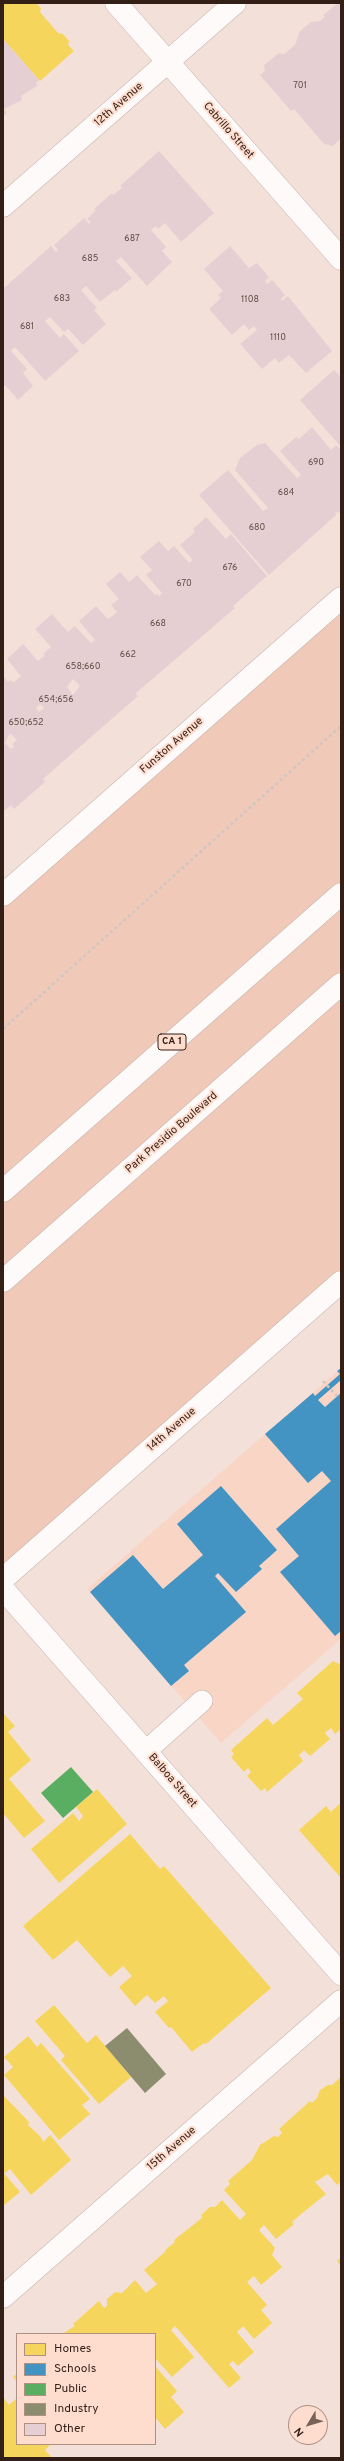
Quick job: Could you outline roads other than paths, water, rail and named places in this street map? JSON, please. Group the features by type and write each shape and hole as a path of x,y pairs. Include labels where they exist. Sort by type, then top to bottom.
{"main road":[{"name":"Cabrillo Street","path":"116,3 341,259"},
{"name":"12th Avenue","path":"3,206 235,3"},
{"name":"Funston Avenue","path":"3,895 341,598"},
{"name":"CA 1","path":"3,1191 341,894"},
{"name":"Park Presidio Boulevard","path":"3,1281 341,984"},
{"name":"14th Avenue","path":"3,1579 341,1282"},
{"name":"Balboa Street","path":"3,1589 341,1974"},
{"name":"15th Avenue","path":"3,2297 341,2001"}],"lane":[{"path":"146,1751 202,1701"}]}
